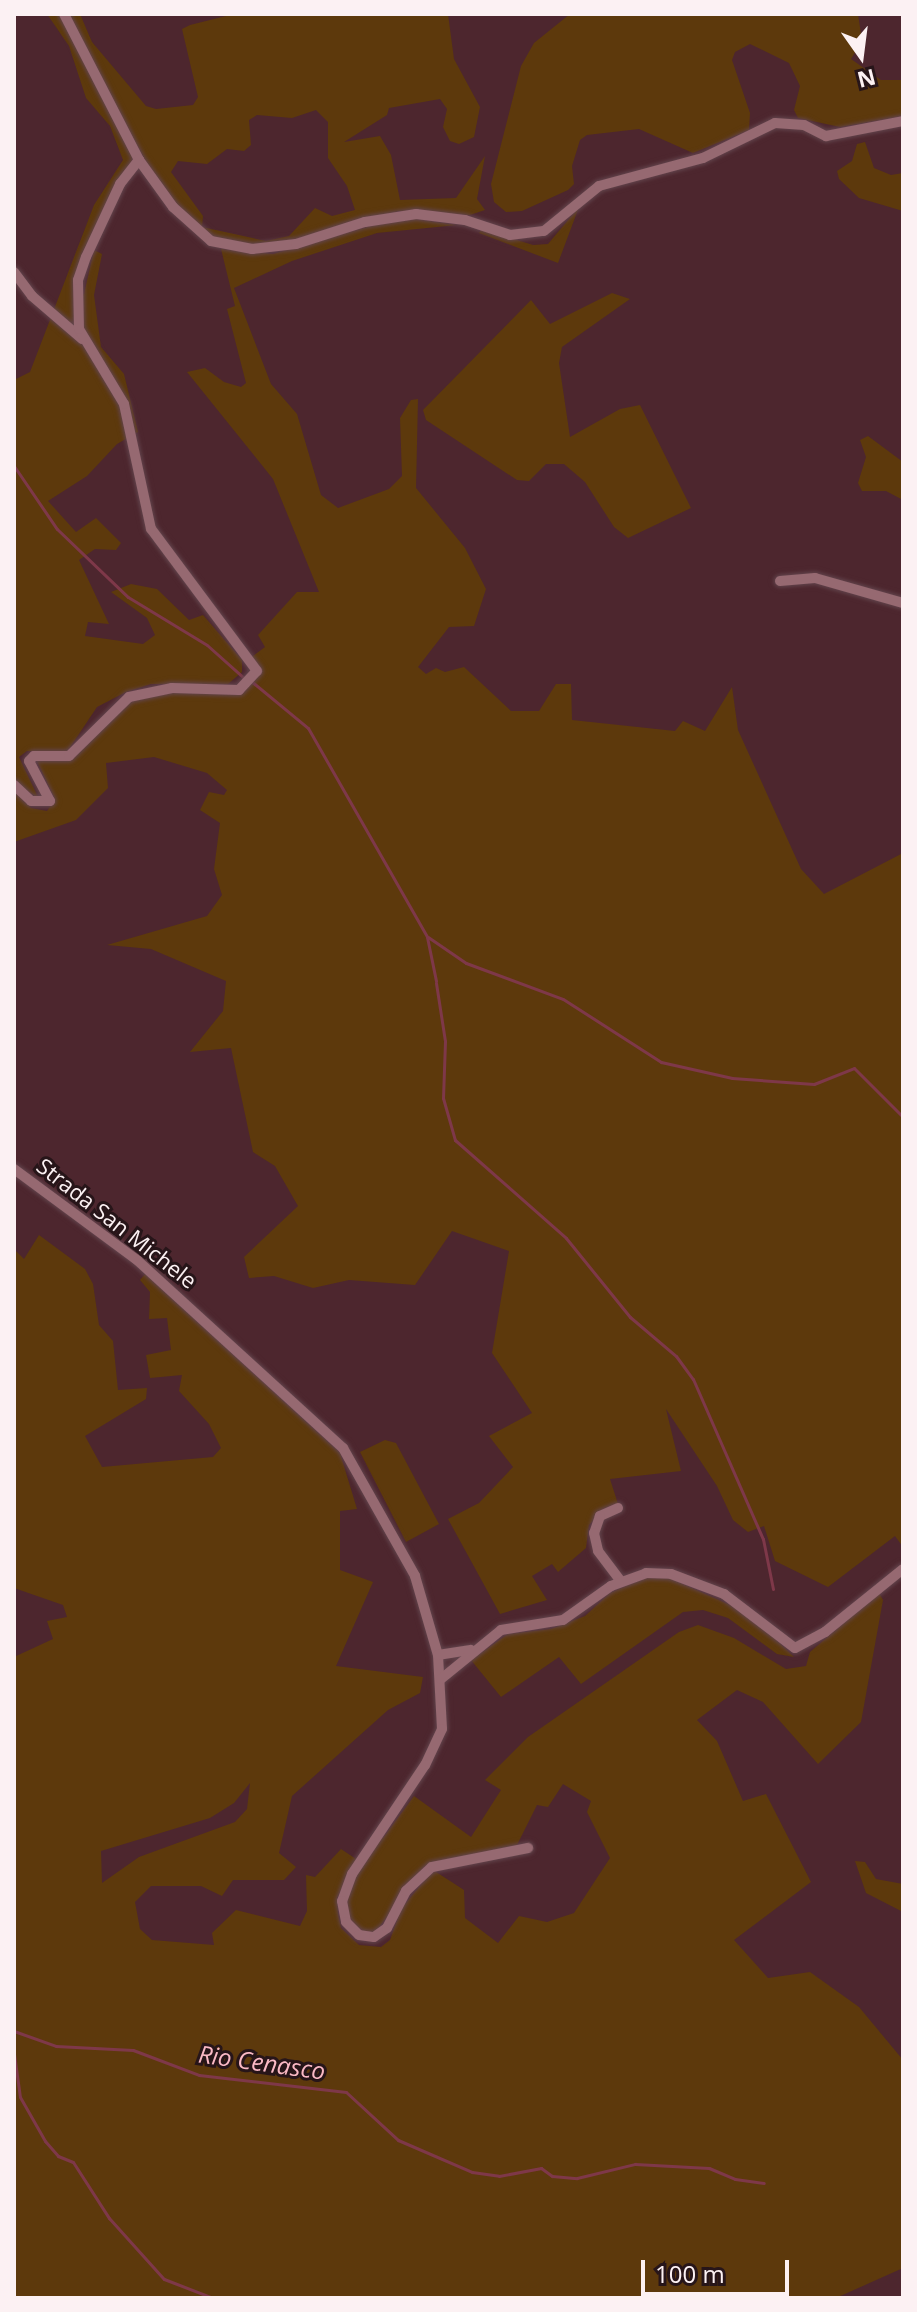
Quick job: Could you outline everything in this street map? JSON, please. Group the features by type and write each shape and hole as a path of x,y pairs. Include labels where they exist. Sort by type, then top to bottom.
{"street":[{"path":"64,14 139,160 196,233 220,244 273,249 365,222 416,214 465,220 510,235 544,231 599,186 703,158 775,123 804,125 826,136 903,121"},
{"path":"83,340 78,280 120,184 139,160"},
{"path":"14,272 32,296 83,340 121,393 151,529 194,580 214,619 249,655 257,671 243,688 172,688 129,697 69,756 34,756 29,761 50,801 31,801 14,785"},
{"path":"780,581 815,578 903,603"},
{"name":"Strada San Michele","path":"14,1169 196,1309 237,1354 343,1448 415,1576 438,1655 444,1718 437,1743 352,1874 342,1915 359,1935 374,1937 387,1928 396,1904 425,1871 528,1848"},
{"path":"618,1508 600,1516 594,1533 598,1551 621,1581"},
{"path":"441,1679 511,1626 548,1625 571,1617 621,1581 659,1572 689,1580 750,1610 795,1648 825,1632 903,1569"},
{"path":"438,1655 483,1645"}],"shaded area":[{"path":"47,14 59,14 134,160 73,292 84,294 94,250 102,254 94,295 101,347 124,374 138,432 117,444 87,476 48,501 76,532 96,518 121,543 116,550 95,549 79,560 109,624 88,622 85,636 143,644 155,635 147,618 111,592 131,584 157,589 189,620 203,615 242,660 242,672 228,684 151,684 126,692 97,707 67,752 27,751 19,757 39,799 14,781 14,380 30,372 94,205 123,160 110,126 86,98 69,46"},
{"path":"66,14 80,14 92,42 146,106 156,109 193,105 198,97 182,29 190,25 234,14 448,14 454,59 480,107 474,137 459,144 450,141 443,127 447,109 440,99 389,108 387,115 344,142 380,136 391,155 400,200 456,198 485,156 477,199 485,210 470,215 399,211 273,247 220,240 197,228 154,176","holes":["316,110 328,122 328,158 347,186 355,210 332,216 315,208 289,236 266,241 202,227 203,216 171,172 178,161 207,164 227,149 244,151 251,145 249,120 257,115 292,118"]},
{"path":"570,14 858,14 862,41 851,59 881,80 903,80 903,116 840,127 798,118 794,110 800,86 789,63 750,44 735,52 732,60 750,113 749,130 693,153 639,129 587,135 580,140 572,166 574,184 568,190 522,211 506,212 494,202 491,184 521,66 534,43"},
{"path":"865,142 874,168 891,175 903,173 903,211 859,198 839,179 837,171 852,161 857,144"},
{"path":"579,207 558,263 479,233 482,229 533,245 548,244"},
{"path":"415,219 457,225 377,233 292,261 234,288 271,384 297,414 321,495 338,508 389,489 402,476 400,418 411,400 418,399 416,488 465,548 486,589 474,626 449,627 418,667 426,674 436,668 445,672 464,667 511,711 539,711 556,684 571,684 572,720 675,731 683,721 705,731 732,687 738,730 801,869 824,894 903,853 903,1547 895,1536 828,1587 775,1561 764,1526 748,1532 733,1520 717,1486 666,1409 681,1471 610,1479 618,1504 605,1508 589,1525 586,1548 558,1572 552,1564 532,1576 547,1600 500,1614 448,1519 479,1503 513,1467 489,1436 532,1413 492,1353 509,1251 452,1231 415,1285 349,1280 313,1288 274,1276 249,1278 244,1257 298,1206 275,1166 253,1152 231,1048 190,1052 223,1011 226,981 151,949 107,945 207,916 222,895 214,869 220,823 200,810 209,792 224,795 227,790 207,773 154,757 106,763 108,788 76,820 14,842 14,790 31,808 47,811 55,799 36,759 71,761 131,701 147,694 230,691 251,675 249,659 265,647 258,635 297,592 319,592 273,479 187,372 205,368 224,382 241,387 246,383 227,309 235,306 221,249 273,254 378,224"},
{"path":"612,293 630,299 562,347 559,363 570,437 620,409 640,405 691,508 628,538 614,527 585,482 564,464 546,464 529,481 517,480 426,420 423,410 531,300 550,324"},
{"path":"868,436 903,462 903,500 886,491 862,491 858,483 866,457 860,440"},
{"path":"39,1235 85,1269 93,1284 99,1325 113,1341 118,1390 147,1388 146,1399 85,1436 102,1467 213,1457 221,1448 209,1424 179,1391 182,1375 150,1378 146,1355 171,1350 167,1318 149,1319 150,1292 140,1280 145,1274 340,1453 357,1509 340,1511 340,1570 373,1582 336,1666 423,1677 420,1693 388,1710 292,1796 279,1853 296,1867 284,1880 233,1880 222,1896 201,1886 151,1886 135,1902 140,1929 152,1940 214,1945 212,1933 236,1910 300,1926 307,1911 306,1875 315,1877 341,1849 356,1859 337,1898 338,1914 341,1928 359,1945 381,1947 390,1940 401,1909 433,1870 464,1890 465,1918 498,1943 519,1916 547,1922 574,1913 610,1858 587,1812 591,1801 563,1784 548,1807 537,1805 517,1845 422,1870 374,1934 361,1932 345,1915 345,1898 377,1837 383,1838 414,1796 471,1837 501,1790 485,1780 528,1737 679,1632 698,1625 734,1638 786,1669 806,1666 810,1652 879,1593 883,1600 861,1722 818,1764 763,1702 737,1690 697,1720 717,1741 743,1801 766,1794 811,1882 734,1940 768,1978 810,1972 859,2007 903,2060 903,2268 836,2298 14,2298 14,1657 53,1639 47,1621 67,1617 63,1605 14,1588 14,1249 24,1259","holes":["250,1783 247,1809 235,1822 139,1857 102,1883 101,1851 210,1818 234,1803"]},
{"path":"385,1440 396,1443 439,1524 406,1542 360,1452"},
{"path":"647,1577 667,1577 748,1613 794,1657 777,1654 728,1618 703,1610 683,1612 581,1684 559,1657 501,1697 471,1660 508,1634 551,1629 585,1616 610,1593"},
{"path":"855,1861 865,1862 876,1879 903,1884 903,1912 866,1893"}],"waterway":[{"path":"14,466 57,529 128,597 207,645 244,678"},
{"path":"251,681 308,728 427,937 436,981"},
{"path":"428,937 466,963 563,999 661,1062 732,1078 814,1084 854,1068 903,1117"},
{"path":"436,983 445,1041 443,1098 455,1140 566,1238 630,1317 676,1356 693,1379 763,1539 773,1589"},
{"name":"Rio Cenasco","path":"14,2031 56,2046 133,2050 199,2075 346,2092 398,2140 472,2172 499,2176 541,2168 552,2176 577,2178 635,2164 709,2168 735,2179 764,2183"},
{"path":"14,2054 20,2097 45,2141 58,2156 73,2162 109,2218 164,2279 213,2298"}]}
